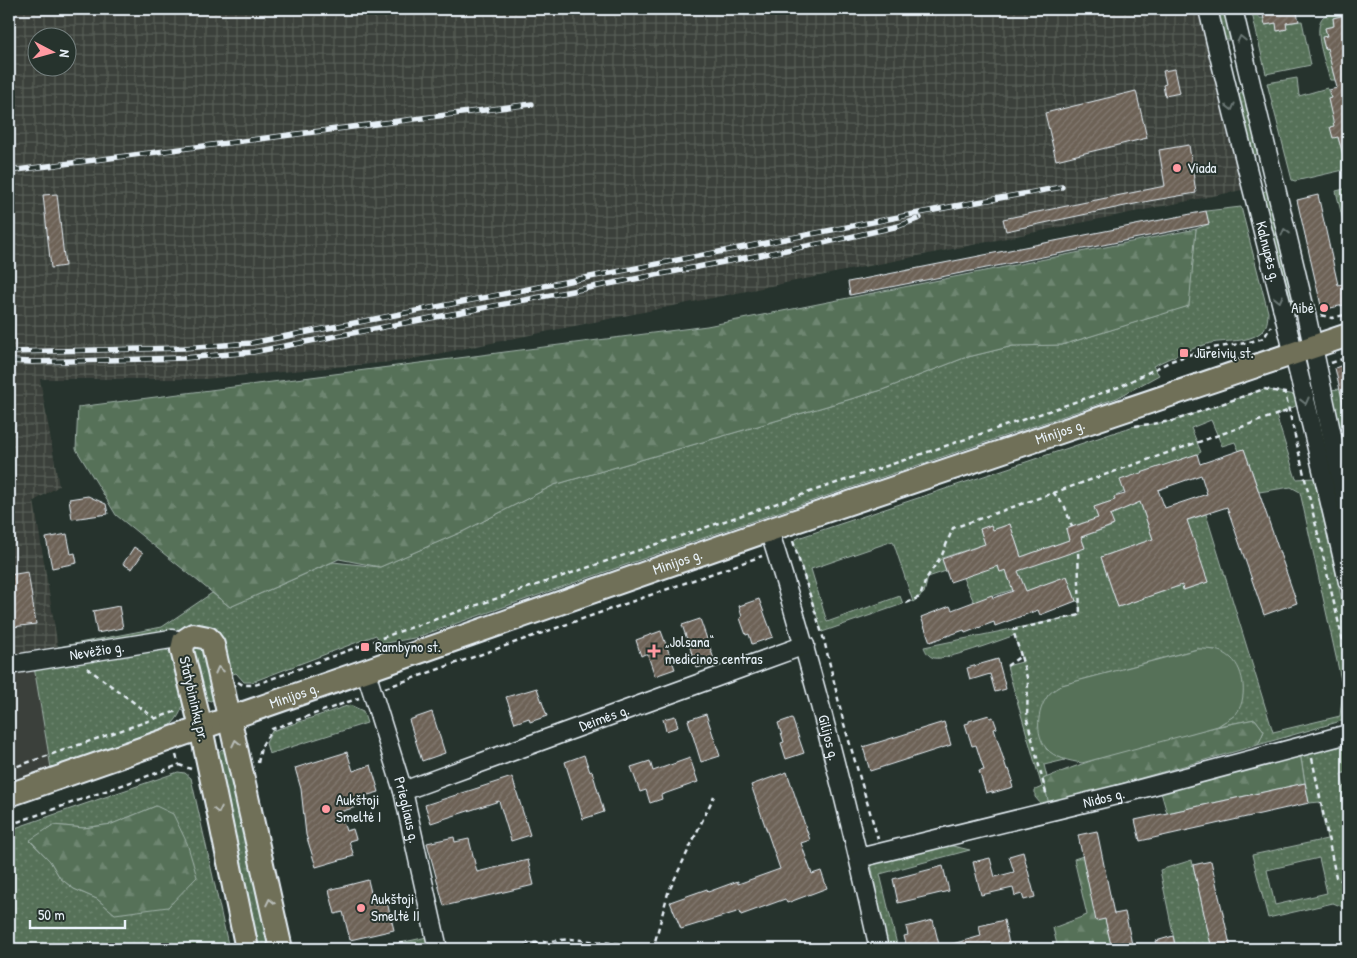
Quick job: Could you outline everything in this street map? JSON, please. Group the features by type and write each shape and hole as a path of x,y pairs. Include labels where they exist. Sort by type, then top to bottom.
{"main road":[{"name":"Minijos g.","path":"9,795 769,530 1348,335"},
{"name":"Statybininkų pr.","path":"247,949 201,728 182,650 184,641 193,635 208,638 213,645 281,949"}],"street":[{"name":"Kalnupės g.","path":"1208,9 1284,319 1303,350 1320,385 1348,511"},
{"name":"Kalnupės g.","path":"1234,9 1306,314 1303,350 1324,471 1348,582"},
{"path":"1222,71 1246,64"},
{"path":"1247,172 1270,167"},
{"name":"Gilijos g.","path":"769,530 805,645 859,858 879,949"},
{"name":"Nevėžio g.","path":"9,665 171,639 184,641"},
{"name":"Deimės g.","path":"403,791 805,645"},
{"name":"Priegliaus g.","path":"366,672 403,791 438,949"},
{"name":"Nidos g.","path":"859,858 1051,811 1348,734"}],"path":[{"path":"1306,314 1312,313 1332,318 1348,314"},
{"path":"222,681 234,678 243,685 255,685 416,625 1119,387 1171,361 1206,349 1246,343 1264,338 1273,324 1284,319"},
{"path":"1131,427 1173,421 1264,389 1285,393 1348,663"},
{"path":"906,603 920,597 926,579 942,555 953,528 1290,410"},
{"path":"1053,492 1065,507 1072,527"},
{"path":"258,762 261,747 272,729 775,551 798,538"},
{"path":"793,541 824,640 850,745 882,852"},
{"path":"1051,811 1027,719 1028,681 1013,630 1080,614 1078,550"},
{"path":"70,655 156,719"},
{"path":"1007,666 1021,656"},
{"path":"9,769 178,711 178,706"},
{"path":"1312,758 1336,877 1348,884"},
{"path":"9,825 179,765"},
{"path":"653,948 668,893 714,796"},
{"path":"507,949 534,943 571,939 672,949"},
{"path":"534,943 536,949"}],"shaded area":[{"path":"9,9 1199,9 1242,190 403,361 205,379 40,379 59,486 34,501 58,647 9,655"},
{"path":"34,667 51,768 9,782 9,671"}],"green space":[{"path":"1217,9 1227,9 1232,40 1224,40"},
{"path":"1251,9 1257,9 1259,18 1264,18 1266,25 1276,23 1278,31 1287,29 1286,23 1302,21 1311,65 1266,74"},
{"path":"1348,9 1348,21 1346,22 1344,15 1333,18 1334,26 1325,28 1327,36 1322,38 1325,49 1328,48 1334,76 1339,80 1330,80 1319,37 1320,21 1324,16"},
{"path":"1297,78 1299,96 1327,88 1331,98 1328,99 1340,145 1348,143 1348,169 1295,181 1292,180 1267,83"},
{"path":"1241,92 1245,92 1259,153 1255,155 1251,152 1237,98"},
{"path":"1348,188 1348,242 1336,191"},
{"path":"1267,190 1271,192 1297,309 1292,312 1260,194"},
{"path":"1241,207 1268,312 1266,326 1255,336 1236,341 1211,343 1189,350 1153,366 1159,375 1117,398 414,638 381,644 376,635 252,682 244,682 236,673 228,676 211,628 204,625 63,648 58,647 162,627 212,593 230,607 333,562 380,567 464,531 554,485 882,390 964,358 1013,346 1062,345 1188,306 1196,229 1209,224 1206,211"},
{"path":"1196,229 1189,306 1062,345 1013,346 964,358 882,390 554,485 464,531 380,567 339,559 230,607 116,515 76,449 78,407 707,326"},
{"path":"1264,389 1295,395 1298,405 1276,415 1296,479 1314,478 1348,627 1348,719 1258,745 1264,731 1255,719 1218,726 1236,714 1216,650 1197,649 1062,685 1048,695 1046,749 1065,760 1044,765 1047,777 1043,779 1049,804 1041,804 1035,797 1035,790 1042,787 1007,666 1022,662 1015,635 940,658 934,658 927,654 924,647 1080,615 1079,602 1076,601 1067,576 1026,591 1024,586 974,602 963,578 996,559 1000,572 1006,570 1009,580 1019,576 1017,571 1085,547 1081,537 1113,526 1110,515 1140,502 1153,539 1101,557 1118,607 1182,585 1184,590 1208,582 1180,523 1206,514 1273,732 1340,716 1343,689 1300,492 1291,487 1259,492 1244,449 1239,451 1235,442 1222,446 1211,420 1191,428 1201,452 1114,497 1115,500 1094,507 1098,518 1066,529 1069,540 1021,557 1010,524 993,530 991,525 980,529 985,544 942,558 946,571 928,577 924,593 913,602 893,541 811,569 827,622 900,596 903,604 822,632 793,541 798,538 1131,427 1173,421"},
{"path":"1340,389 1348,424 1348,448 1342,447 1329,390"},
{"path":"203,647 215,696 211,701 204,699 192,650"},
{"path":"164,649 175,654 184,698 180,713 171,725 51,768 34,667"},
{"path":"1198,649 1219,651 1231,658 1236,663 1242,678 1243,694 1239,709 1235,715 1218,726 1082,763 1058,757 1049,751 1042,742 1039,729 1041,709 1050,693 1062,685"},
{"path":"350,705 363,711 367,723 269,754 266,743 272,731"},
{"path":"1255,719 1264,731 1258,745 1049,804 1043,779 1121,751 1201,730"},
{"path":"1348,740 1348,772 1341,774 1348,809 1348,909 1333,903 1268,918 1252,855 1327,839 1320,802 1309,803 1300,753","holes":["1319,858 1327,893 1275,905 1267,870"]},
{"path":"222,749 228,754 272,949 258,949 216,754"},
{"path":"1300,753 1305,783 1167,813 1160,789"},
{"path":"178,772 185,773 191,778 229,949 9,949 9,817 15,828","holes":["156,806 115,914 97,899 74,889 60,878 50,861 30,841 53,825 84,828 112,824"]},
{"path":"156,806 173,814 187,843 197,877 168,907 115,914 97,899 74,889 60,878 50,861 30,840 53,825 84,828 112,824"},
{"path":"944,844 970,850 880,874 898,949 885,949 875,907 879,905 871,864"},
{"path":"1083,856 1105,919 1112,949 1058,949 1053,928 1087,915 1074,859"},
{"path":"1192,860 1212,949 1176,949 1160,870"},
{"path":"427,937 430,949 373,949"}],"building":[{"path":"1262,9 1296,9 1299,21 1286,23 1287,29 1277,31 1276,23 1265,25"},
{"path":"1345,15 1346,22 1348,21 1348,162 1345,162 1338,137 1333,138 1330,127 1334,126 1328,99 1331,98 1329,90 1337,88 1327,48 1325,49 1322,37 1327,36 1325,28 1334,26 1333,18"},
{"path":"1175,69 1180,93 1165,96 1163,85 1166,84 1163,71"},
{"path":"1136,91 1147,138 1056,160 1045,113"},
{"path":"1189,145 1196,193 1006,231 1003,219 1165,186 1159,150"},
{"path":"57,194 65,266 51,268 43,195"},
{"path":"1318,195 1338,285 1348,283 1348,304 1322,310 1297,200"},
{"path":"1206,211 1209,224 850,295 848,282"},
{"path":"1348,363 1348,407 1344,408 1335,368"},
{"path":"1244,449 1297,603 1264,615 1227,507 1187,520 1208,582 1183,590 1182,585 1118,607 1101,557 1153,539 1140,502 1110,515 1114,525 1081,537 1085,548 1018,571 1026,591 1067,576 1076,601 1040,615 1038,610 995,626 994,622 965,633 964,630 930,642 921,617 950,606 952,610 992,595 993,598 1013,591 1006,570 1000,572 998,566 950,582 942,559 985,544 980,529 991,525 993,530 1010,524 1021,557 1069,540 1066,529 1098,518 1094,507 1115,500 1114,497 1125,494 1120,480 1197,454 1200,464","holes":["1201,475 1207,494 1165,508 1158,490"]},
{"path":"88,496 106,504 108,514 72,519 69,499"},
{"path":"67,534 71,554 75,553 77,563 52,568 46,538"},
{"path":"134,547 143,553 132,569 123,564"},
{"path":"28,572 36,624 13,627 13,623 9,624 9,575"},
{"path":"759,599 773,637 752,644 749,634 746,635 740,618 742,617 739,606"},
{"path":"119,606 123,628 97,633 93,611"},
{"path":"700,619 715,662 697,668 682,625"},
{"name":"„Jolsana“ medicinos centras","path":"661,631 675,669 655,676 647,653 641,656 636,640"},
{"path":"998,659 1006,689 995,692 990,674 970,680 967,668"},
{"path":"537,688 547,716 530,722 529,718 515,723 506,697"},
{"path":"432,712 445,753 422,761 409,720"},
{"path":"706,714 720,756 701,762 688,720"},
{"path":"989,715 990,718 993,717 997,728 994,729 1007,770 1009,769 1013,781 1011,782 1013,787 986,793 979,771 984,770 976,745 972,746 965,724"},
{"path":"675,716 678,727 666,731 663,719"},
{"path":"792,718 804,753 786,759 781,743 784,742 778,723"},
{"path":"944,722 951,745 870,771 863,747"},
{"name":"Aukštoji Smeltė I","path":"347,752 353,771 371,765 379,792 354,799 356,807 340,812 346,831 353,829 356,839 349,841 354,856 316,867 306,835 301,789 295,768"},
{"path":"584,755 590,772 592,771 604,812 583,819 565,762"},
{"path":"690,758 698,782 661,795 662,799 650,803 646,790 640,792 631,767 650,761 653,771"},
{"path":"787,772 810,840 801,843 812,874 821,871 827,888 787,903 785,899 741,915 740,911 681,929 670,902 707,889 708,892 738,881 738,884 780,869 751,785"},
{"path":"512,777 530,835 511,841 499,801 431,823 425,805"},
{"path":"1305,783 1309,803 1140,841 1135,820"},
{"path":"1097,831 1114,914 1125,912 1133,949 1112,949 1105,919 1096,921 1078,835"},
{"path":"454,837 455,842 469,839 477,872 528,860 534,885 444,906 427,843"},
{"path":"1023,852 1035,897 1024,900 1022,894 1015,896 1013,888 981,895 973,862 990,858 995,877 1014,872 1009,856"},
{"path":"1211,861 1231,949 1212,949 1193,865"},
{"path":"943,866 949,891 898,903 893,879"},
{"name":"Aukštoji Smeltė II","path":"368,880 374,905 387,902 394,930 350,940 343,912 335,914 329,890"},
{"path":"933,920 940,949 907,949 904,936 908,935 906,927"},
{"path":"1004,920 1010,949 946,949 945,946 981,936 979,926"},
{"path":"1173,936 1176,949 1158,949 1156,941"}],"railway":[{"path":"9,171 532,104"},
{"path":"9,352 184,348 251,343 955,206 1062,187"},
{"path":"9,361 184,358 253,352 823,243 899,226 920,218"}],"place":[{"name":"Viada","path":"1177,168"},
{"name":"Aibė","path":"1324,308"},
{"name":"Jūreivių st.","path":"1184,353"},
{"name":"Rambyno st.","path":"365,647"},
{"name":"„Jolsana“ medicinos centras","path":"654,651"},
{"name":"Aukštoji Smeltė I","path":"326,809"},
{"name":"Aukštoji Smeltė II","path":"361,908"}]}
